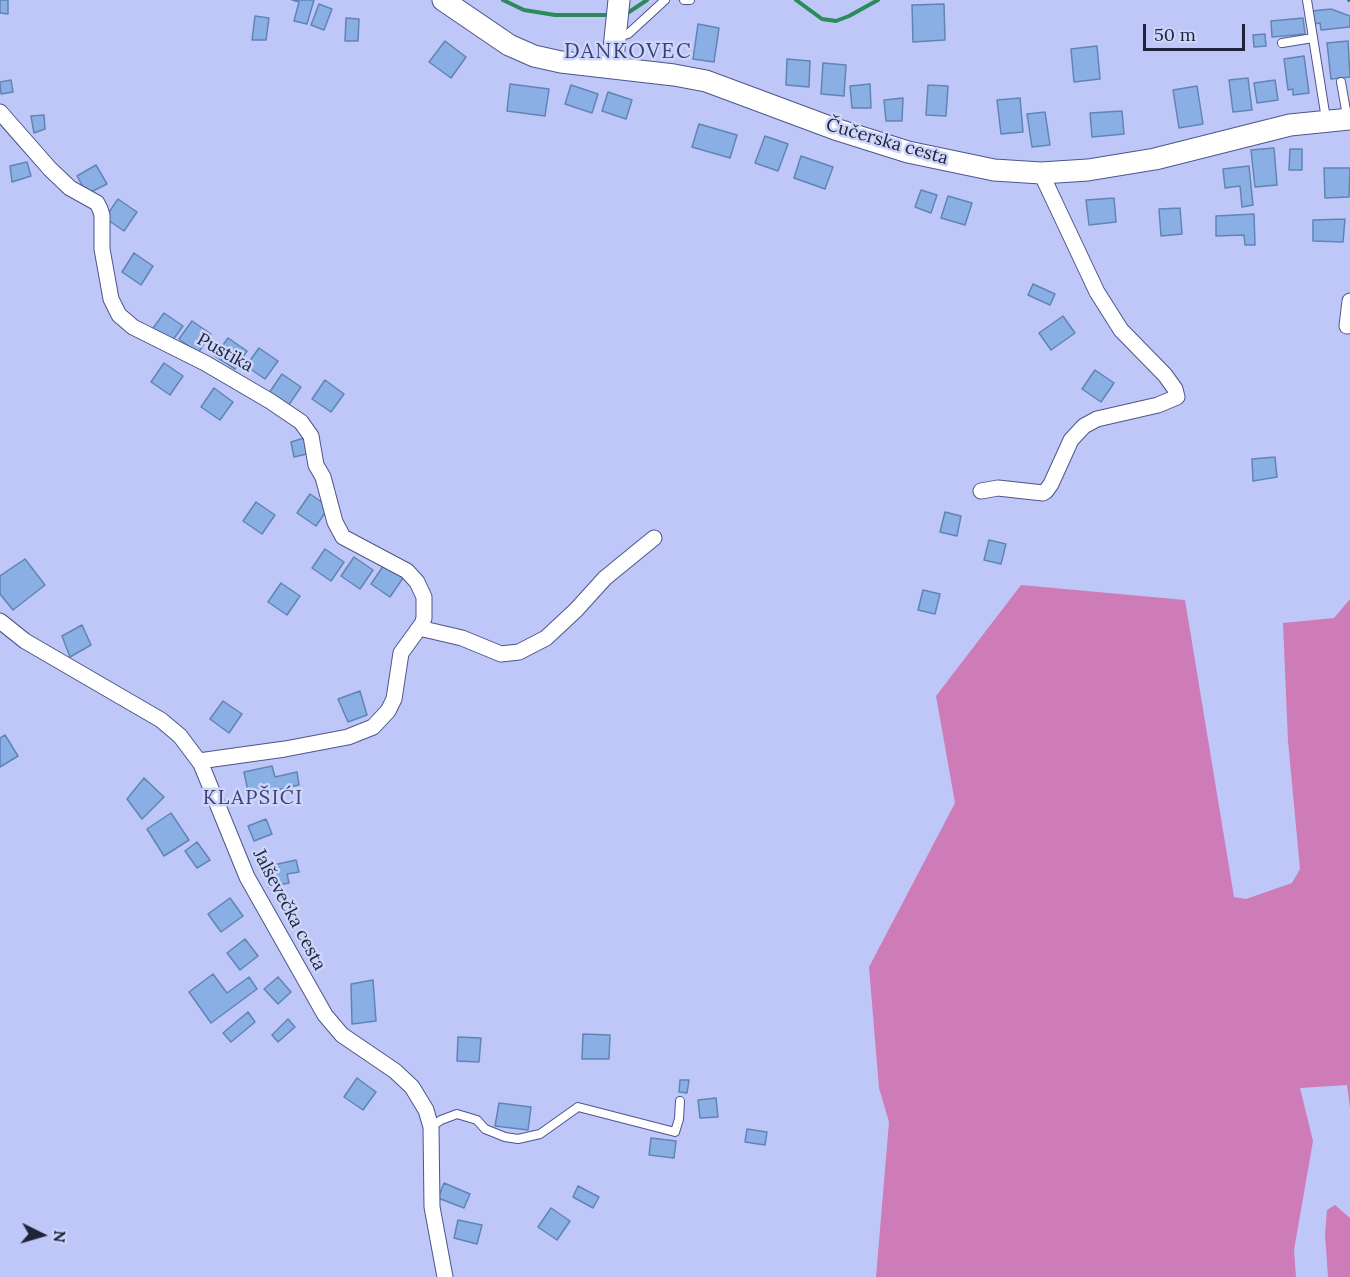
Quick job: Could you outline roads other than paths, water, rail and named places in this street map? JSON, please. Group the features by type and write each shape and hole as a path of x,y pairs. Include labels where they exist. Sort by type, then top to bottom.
{"street":[{"name":"Čučerska cesta","path":"443,0 509,45 534,56 561,62 675,75 706,81 836,129 908,152 994,170 1041,173 1088,170 1155,159 1290,124 1349,119"},
{"path":"612,68 619,3"},
{"name":"Pustika","path":"0,112 50,169 70,188 97,203 102,215 102,249 111,299 124,321 205,363 291,414 307,429 313,443 316,465 326,485 338,530 348,541 364,547 407,571 417,582 424,597 424,618 401,653 394,699 388,711 373,727 348,737 285,749 199,761"},
{"path":"981,491 998,488 1042,493 1051,484 1071,440 1084,426 1097,420 1158,405 1177,397 1175,389 1165,375 1121,330 1097,292 1041,173"},
{"path":"1347,326 1350,301"},
{"path":"419,628 455,636 501,654 519,652 546,638 605,578 654,538"},
{"name":"Jalševečka cesta","path":"0,621 25,640 161,720 180,736 199,761 247,877 325,1015 342,1035 395,1071 412,1087 426,1110 431,1127 432,1207 446,1277"}],"lane":[{"path":"616,32 628,34 666,0"},
{"path":"684,0 690,0"},
{"path":"1307,0 1326,120"},
{"path":"1282,43 1313,38"},
{"path":"1341,82 1349,119"},
{"path":"431,1127 457,1114 477,1120 485,1129 505,1137 518,1139 540,1134 578,1107 675,1132 679,1119 680,1101"}],"waterway":[{"path":"503,0 524,10 555,15 611,15"},
{"path":"624,13 647,0"},
{"path":"796,0 822,19 836,21 878,0"}],"district":[{"name":"DANKOVEC","path":"628,52"},
{"name":"KLAPŠIĆI","path":"253,798"}]}
